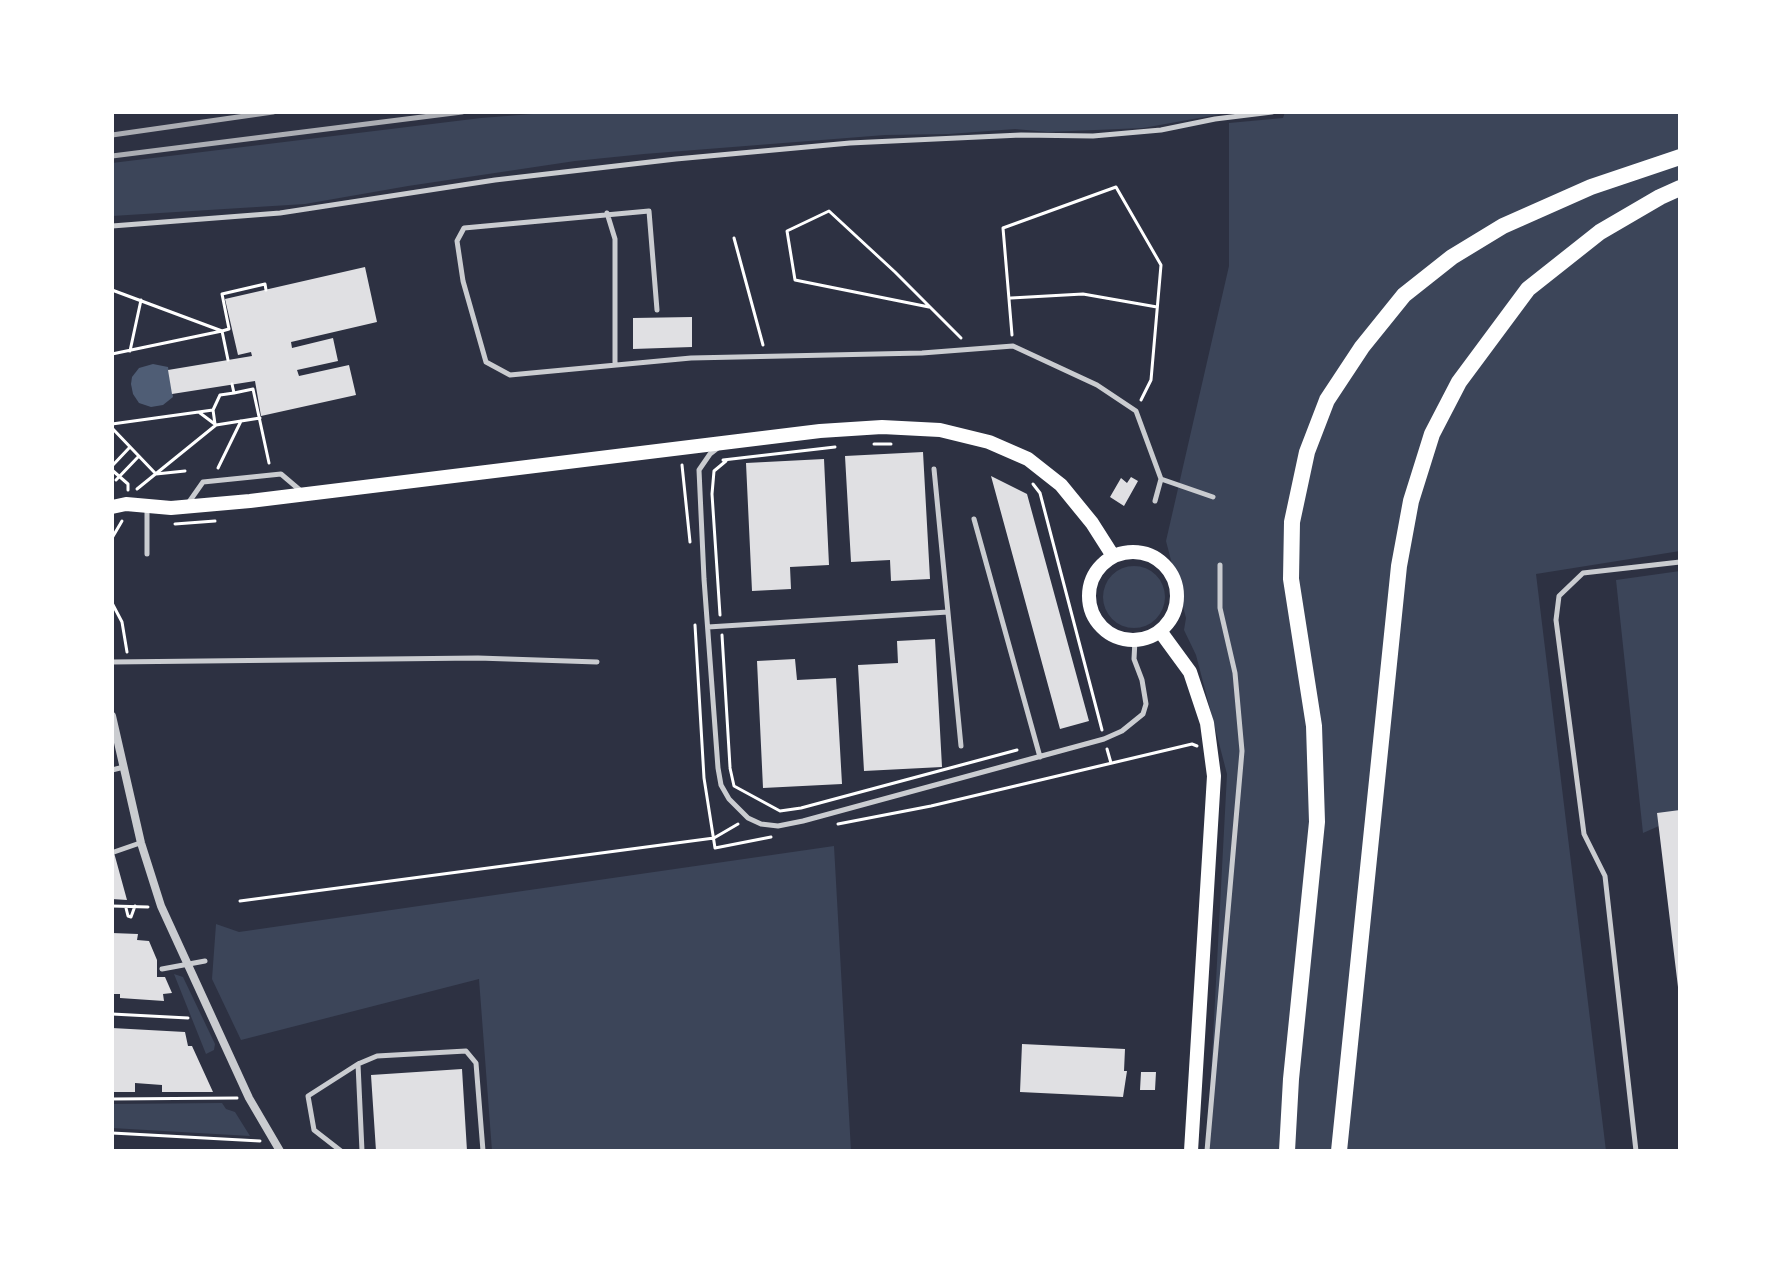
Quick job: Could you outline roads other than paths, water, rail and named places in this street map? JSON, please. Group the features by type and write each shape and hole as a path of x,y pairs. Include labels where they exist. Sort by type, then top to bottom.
{"highway":[{"path":"1287,1151 1291,1079 1317,822 1314,726 1291,579 1292,522 1307,452 1327,400 1362,347 1404,295 1452,257 1503,226 1591,187 1680,157"},
{"path":"1339,1151 1399,566 1411,501 1432,434 1459,382 1528,289 1600,232 1680,188"}],"main road":[{"path":"123,502 147,506 187,506 820,431 882,427 940,430 989,442 1028,459 1061,485 1092,523 1113,556"},
{"path":"1131,551 1149,554 1163,564 1174,579 1177,594 1174,612 1160,631 1135,640 1116,636 1101,626 1091,610 1089,594 1092,579 1113,556 1131,551"},
{"path":"1160,631 1190,672 1207,723 1214,776 1191,1151"}],"street":[{"path":"112,716 141,843 161,906 249,1098 280,1151"}],"lane":[{"path":"112,226 280,213 495,180 676,159 850,143 1021,135 1093,136 1161,130 1272,112"},
{"path":"657,310 649,211 464,228 457,241 463,281 486,362 510,375 691,358 907,354 1013,346 1097,385 1136,411 1161,479 1155,501"},
{"path":"607,213 615,239 615,365"},
{"path":"724,444 710,454 699,470 708,627 721,785 737,810 748,818 761,824 791,824 1040,757 1122,731 1143,714 1146,704 1134,659 1135,640"},
{"path":"934,469 961,746"},
{"path":"187,506 203,482 267,475 281,474 305,494"},
{"path":"1161,479 1213,497"},
{"path":"147,506 147,554"},
{"path":"974,519 1040,757"},
{"path":"1636,1151 1605,876 1584,834 1556,620 1559,596 1583,573 1680,562"},
{"path":"1207,1151 1242,751 1235,673 1220,608 1220,565"},
{"path":"708,627 948,612"},
{"path":"112,662 478,658 597,662"},
{"path":"112,770 124,767"},
{"path":"114,852 141,843"},
{"path":"162,969 205,961"},
{"path":"341,1151 314,1130 308,1096 358,1064 377,1056 466,1051 476,1063 483,1151"},
{"path":"358,1064 362,1151"}],"railway":[{"path":"112,135 273,112"},
{"path":"112,156 462,112"}]}
